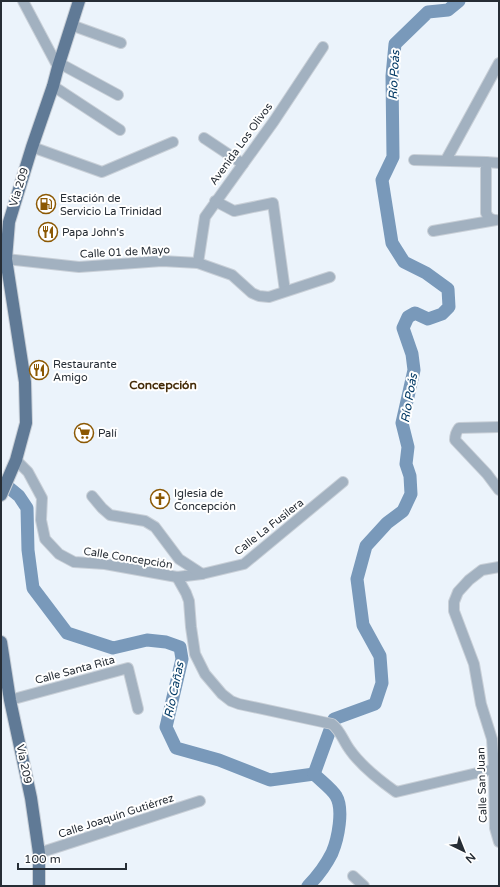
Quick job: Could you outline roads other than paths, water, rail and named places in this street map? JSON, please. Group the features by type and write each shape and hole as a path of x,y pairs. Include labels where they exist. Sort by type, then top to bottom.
{"main road":[{"name":"Vía 209","path":"1,495 16,460 26,423 25,382 6,259 6,239 9,222 32,147 53,86 58,65 79,1"},
{"name":"Vía 209","path":"1,642 6,692 31,798 39,853 39,886"}],"street":[{"path":"23,1 58,65 118,95"},
{"path":"71,25 121,43"},
{"name":"Avenida Los Olivos","path":"198,263 204,217 274,121 323,47"},
{"path":"446,160 499,63"},
{"path":"53,86 120,130"},
{"path":"204,138 243,164"},
{"path":"32,147 102,172 173,142"},
{"path":"414,160 499,163"},
{"path":"486,162 486,214 489,218 496,220"},
{"path":"215,201 234,211 273,203 285,291"},
{"path":"433,231 496,220"},
{"name":"Calle 01 de Mayo","path":"6,259 79,267 162,261 198,263 232,275 252,293 259,296 270,297 330,277"},
{"path":"499,427 459,428 455,434 455,440 487,474 499,490"},
{"name":"Calle Concepción","path":"16,460 28,472 42,498 41,520 45,539 59,554 74,562 105,564 177,577 189,601 195,654 205,674 222,694 231,701 266,711 324,721 332,724 339,730 350,750 373,776 396,792 494,769"},
{"path":"487,474 499,474"},
{"name":"Calle La Fusilera","path":"177,577 202,574 244,564 343,482"},
{"path":"92,496 110,515 145,521 155,527 179,559 202,574"},
{"name":"Calle San Juan","path":"499,567 482,570 469,580 458,592 454,602 454,611 474,664 480,704 492,739 495,828 499,842"},
{"name":"Calle Santa Rita","path":"6,692 128,668 138,709"},
{"name":"Calle Joaquín Gutiérrez","path":"39,853 200,801"},
{"path":"353,876 364,886"}],"waterway":[{"name":"Río Poás","path":"314,774 334,719 375,704 382,683 380,656 363,625 357,579 366,546 387,523 403,511 411,494 410,476 406,464 408,447 402,423 414,370 412,354 403,328 408,317 415,313 428,319 442,314 449,307 448,289 426,273 404,262 392,243 382,180 393,157 392,76 395,44 428,12 448,10 459,1"},
{"name":"Río Cañas","path":"1,481 19,496 27,508 28,550 33,588 67,633 113,648 147,640 166,642 180,647 182,659 166,727 176,748 219,760 270,780 314,774"},
{"name":"Río Cañas","path":"308,886 321,871 332,853 338,832 340,816 340,808 336,796 314,774"}],"place":[{"name":"Estación de Servicio La Trinidad","path":"46,204"},
{"name":"Papa John's","path":"48,232"},
{"name":"Restaurante Amigo","path":"39,370"},
{"name":"Palí","path":"84,433"},
{"name":"Iglesia de Concepción","path":"160,499"}],"district":[{"name":"Concepción","path":"163,385"}]}
